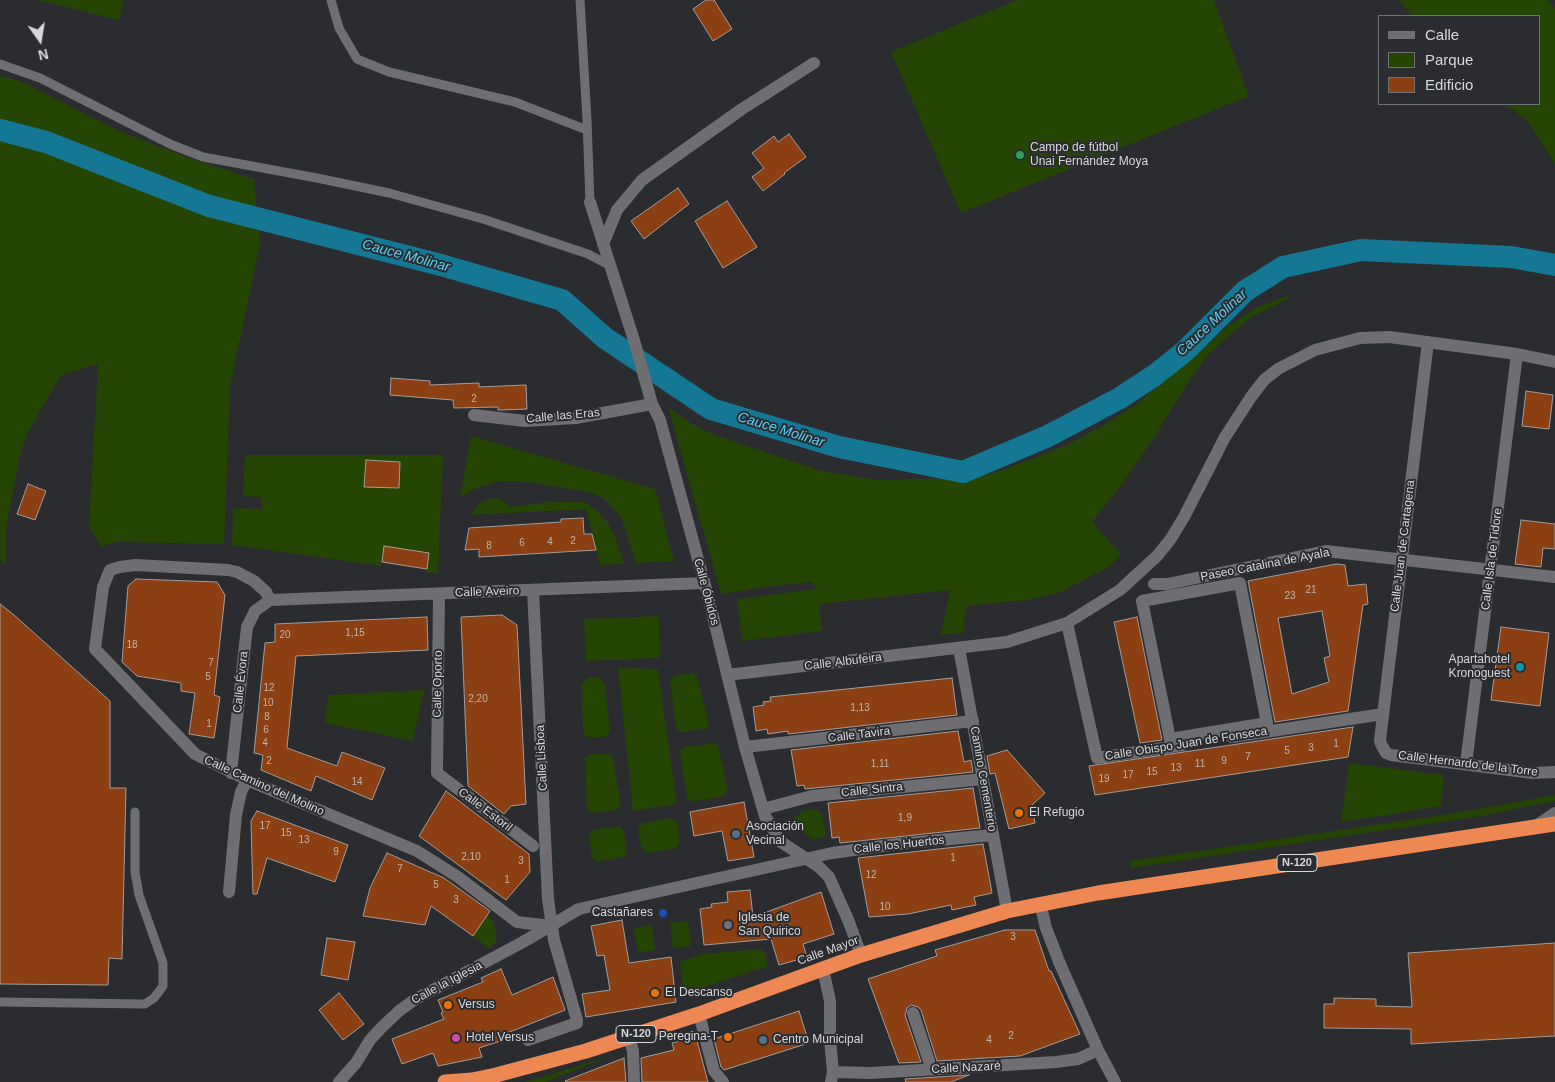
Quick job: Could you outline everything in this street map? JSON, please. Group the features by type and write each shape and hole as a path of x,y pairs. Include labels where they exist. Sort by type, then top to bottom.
{"highway":[{"name":"N-120","path":"1040,903 1555,824"},
{"name":"Calle Mayor","path":"445,1082 472,1080 586,1051 699,1014 861,955 1007,911 1040,903"}],"street":[{"path":"604,244 617,210 642,180 742,109 814,63"},
{"name":"Calle Óbidos","path":"590,202 652,404 660,420 704,583 744,747 763,809 773,831 781,842 796,854 819,867 829,877 861,955"},
{"name":"Calle Albufeira","path":"727,675 1007,642 1067,623 1120,590 1157,556 1170,540 1184,517 1225,437 1264,380 1278,369 1315,350 1360,338 1389,337 1517,354 1555,362"},
{"name":"Calle Juan de Cartagena","path":"1383,749 1380,740 1428,342"},
{"name":"Calle Isla de Tidore","path":"1466,764 1517,354"},
{"name":"Calle las Eras","path":"474,415 525,421 576,418 652,404"},
{"name":"Paseo Catalina de Ayala","path":"1154,584 1167,584 1326,551 1555,577"},
{"name":"Calle Camino del Molino","path":"270,600 266,592 254,581 237,572 228,570 135,565 120,567 110,570 103,587 96,649 195,754 247,780 417,851 458,877 517,922 551,926"},
{"name":"Calle Aveiro","path":"270,600 704,583"},
{"path":"1240,583 1267,723 1170,740 1142,601 1240,583"},
{"name":"Calle Lisboa","path":"533,590 548,899 551,926"},
{"name":"Calle Oporto","path":"437,773 439,594"},
{"name":"Calle Évora","path":"231,773 247,627 255,611 270,600"},
{"name":"Calle Obispo Juan de Fonseca","path":"1067,623 1097,758 1383,714"},
{"name":"Camino Cementerio","path":"960,648 1007,911"},
{"name":"Calle Tavira","path":"744,747 972,721"},
{"name":"Calle Hernardo de la Torre","path":"1383,749 1391,755 1533,773 1555,772"},
{"name":"Calle Estoril","path":"437,773 533,846"},
{"name":"Calle Sintra","path":"763,809 812,796 983,779"},
{"path":"229,892 236,815 241,792 247,780"},
{"path":"1532,828 1555,813"},
{"name":"Calle los Huertos","path":"806,858 864,848 993,835"},
{"name":"Calle la Iglesia","path":"339,1082 356,1063 370,1040 399,1011 414,1000 579,910 806,858"},
{"path":"1040,903 1046,928 1060,964 1098,1050 1115,1082"},
{"path":"528,1040 577,1023 551,926"},
{"path":"823,969 830,1001 832,1077"},
{"path":"914,1013 929,1061"},
{"path":"699,1014 714,1071 723,1082"},
{"path":"628,1037 633,1052 634,1082"},
{"name":"Calle Nazaré","path":"832,1077 1056,1062 1078,1059 1098,1050"}],"lane":[{"path":"331,0 339,28 357,59 389,72 515,102 588,130"},
{"path":"580,0 588,130 590,202"},
{"path":"0,64 40,78 170,144 203,157 389,193 483,219 588,254 611,266"},
{"path":"0,1002 145,1004 154,998 163,986 162,963 139,895 135,872 136,812"}],"green space":[{"path":"38,0 124,0 119,20"},
{"name":"Campo de fútbol Unai Fernández Moya","path":"1017,0 1214,0 1249,96 961,213 891,52"},
{"path":"1399,0 1549,0 1555,9 1555,164 1528,121 1506,105 1540,105 1540,15 1411,15"},
{"path":"0,76 20,81 121,132 192,159 254,179 260,244 230,387 224,544 116,542 101,547 89,526 98,364 61,375 27,434 20,455 6,527 6,565 0,561"},
{"path":"1293,296 1250,318 1209,354 1192,376 1125,480 1092,522 1121,554 1110,566 1061,592 1029,600 966,606 963,633 941,635 950,590 819,604 822,631 742,641 737,599 817,589 812,582 721,594 668,407 692,424 712,434 818,470 877,480 960,478 991,474 1069,444 1102,426 1134,406 1231,324 1256,308 1284,297"},
{"path":"471,436 655,489 674,561 636,563 621,517 602,497 588,492 528,482 498,481 475,489 460,497"},
{"path":"245,455 443,455 438,574 426,572 429,553 384,547 381,566 232,545 233,508 262,509 261,497 243,496"},
{"path":"499,498 511,507 549,502 585,502 598,511 608,523 616,539 624,564 600,565 586,509 471,515 480,503 489,499"},
{"path":"659,616 660,658 586,661 584,619"},
{"path":"618,668 658,669 677,804 633,811"},
{"path":"693,673 697,676 709,724 706,729 680,732 676,728 670,679 675,675"},
{"path":"600,677 605,685 610,731 605,737 587,737 583,731 581,685 587,678"},
{"path":"424,690 413,741 325,723 328,695"},
{"path":"714,743 718,746 728,790 725,796 692,802 687,798 680,753 684,747"},
{"path":"591,754 609,754 613,757 621,806 617,810 591,813 587,809 585,758"},
{"path":"1349,763 1444,775 1441,806 1341,822"},
{"path":"1555,795 1555,801 1481,816 1131,868 1130,861 1449,814"},
{"path":"816,809 822,814 826,835 813,839 796,827 794,819 802,811"},
{"path":"672,818 677,822 680,841 677,848 647,853 641,847 638,829 642,823"},
{"path":"620,826 624,831 627,852 624,857 597,862 592,857 589,835 594,830"},
{"path":"488,915 494,923 496,933 496,942 490,949 473,936"},
{"path":"688,921 691,946 673,948 670,923"},
{"path":"652,925 655,950 638,952 634,928"},
{"path":"760,949 764,951 768,966 686,993 683,992 680,962 703,954"},
{"path":"604,1058 545,1082 525,1082"}],"building":[{"path":"706,0 714,0 732,29 713,41 693,9"},
{"path":"789,134 806,157 763,191 752,177 764,168 752,153 774,136 778,142"},
{"path":"678,188 689,204 644,239 631,221"},
{"path":"727,201 757,247 723,268 695,221"},
{"path":"391,378 430,381 430,385 479,383 479,387 526,385 527,409 498,410 498,407 454,408 453,400 390,395"},
{"path":"1526,391 1553,395 1549,429 1522,426"},
{"path":"366,460 400,462 399,488 364,487"},
{"path":"28,484 46,491 35,520 17,514"},
{"path":"583,518 584,534 592,534 596,550 479,557 479,549 465,550 469,528 561,522 561,519"},
{"path":"1521,520 1555,524 1555,549 1543,548 1541,567 1515,564"},
{"path":"384,546 429,553 427,569 382,562"},
{"path":"1336,564 1345,565 1348,586 1366,584 1368,604 1363,605 1348,711 1275,722 1248,581","holes":["1322,611 1330,656 1324,658 1329,682 1292,694 1278,618"]},
{"path":"136,579 217,582 225,595 214,695 220,697 214,738 189,734 195,693 181,691 181,683 137,676 122,662 128,586"},
{"path":"0,604 110,701 110,788 126,788 122,959 109,958 108,985 0,984"},
{"path":"502,615 517,625 526,804 511,806 504,814 468,786 461,617"},
{"path":"427,617 428,650 296,656 287,748 337,766 342,752 385,768 372,800 316,776 311,791 261,770 263,755 254,753 265,643 275,642 275,624"},
{"path":"1137,617 1162,740 1140,743 1114,622"},
{"name":"Apartahotel Kronoguest","path":"1501,627 1549,633 1540,706 1491,700"},
{"path":"952,678 957,715 788,734 788,731 768,734 767,729 756,731 753,707 764,705 763,702 771,701 770,697"},
{"path":"1353,727 1348,757 1095,795 1089,766"},
{"path":"958,731 964,762 971,760 973,772 805,789 804,785 797,786 791,750"},
{"path":"1007,750 1045,793 1032,805 1035,823 1009,829 995,773 990,774 987,756"},
{"path":"973,788 980,828 840,843 839,837 832,838 828,803"},
{"path":"446,791 529,854 530,872 506,900 419,836"},
{"name":"Asociación Vecinal","path":"744,802 754,857 728,861 722,831 694,836 690,812"},
{"path":"257,811 348,845 335,882 267,858 257,894 253,894 251,821"},
{"path":"983,844 992,893 974,897 976,905 952,910 951,905 908,914 869,917 858,858"},
{"path":"387,853 444,878 490,911 473,936 431,906 425,925 363,916 370,888"},
{"path":"750,890 753,917 821,892 834,934 803,944 807,957 779,965 771,939 704,945 700,909 712,907 711,904 728,902 727,892"},
{"path":"622,920 629,963 671,957 676,1002 586,1017 582,994 610,990 604,955 597,956 591,926"},
{"path":"1005,930 1035,930 1049,971 1051,971 1080,1034 1020,1056 937,1061 921,1010 911,1005 907,1008 905,1015 921,1062 899,1063 868,979 937,956 935,950"},
{"path":"327,938 355,942 348,980 321,975"},
{"path":"1555,943 1555,1036 1411,1044 1411,1029 1324,1028 1324,1004 1334,1004 1334,998 1376,999 1376,1006 1412,1007 1408,953"},
{"path":"501,969 512,995 553,977 565,1010 502,1035 504,1040 479,1048 482,1057 438,1066 433,1053 402,1064 392,1039 444,1019 438,1000 483,982 481,978"},
{"path":"339,993 364,1024 343,1040 319,1010"},
{"name":"Centro Municipal","path":"799,1011 809,1043 724,1070 721,1067 714,1039"},
{"path":"696,1037 708,1082 642,1082 641,1058 674,1050 672,1043"},
{"path":"624,1058 626,1082 565,1081"},
{"path":"969,1075 951,1082 906,1082 905,1079"}],"waterway":[{"name":"Cauce Molinar","path":"0,130 46,142 209,206 441,265 562,300 605,338 711,409 839,447 963,472 1048,436 1120,398 1155,375 1185,351 1245,291 1283,267 1361,250 1511,257 1555,265"}],"place":[{"name":"Campo de fútbol Unai Fernández Moya","path":"1020,155"},
{"name":"Apartahotel Kronoguest","path":"1520,667"},
{"name":"El Refugio","path":"1019,813"},
{"name":"Asociación Vecinal","path":"736,834"},
{"name":"Castañares","path":"663,913"},
{"name":"Iglesia de San Quirico","path":"728,925"},
{"name":"El Descanso","path":"655,993"},
{"name":"Versus","path":"448,1005"},
{"name":"Peregina-T","path":"728,1037"},
{"name":"Hotel Versus","path":"456,1038"},
{"name":"Centro Municipal","path":"763,1040"}]}
